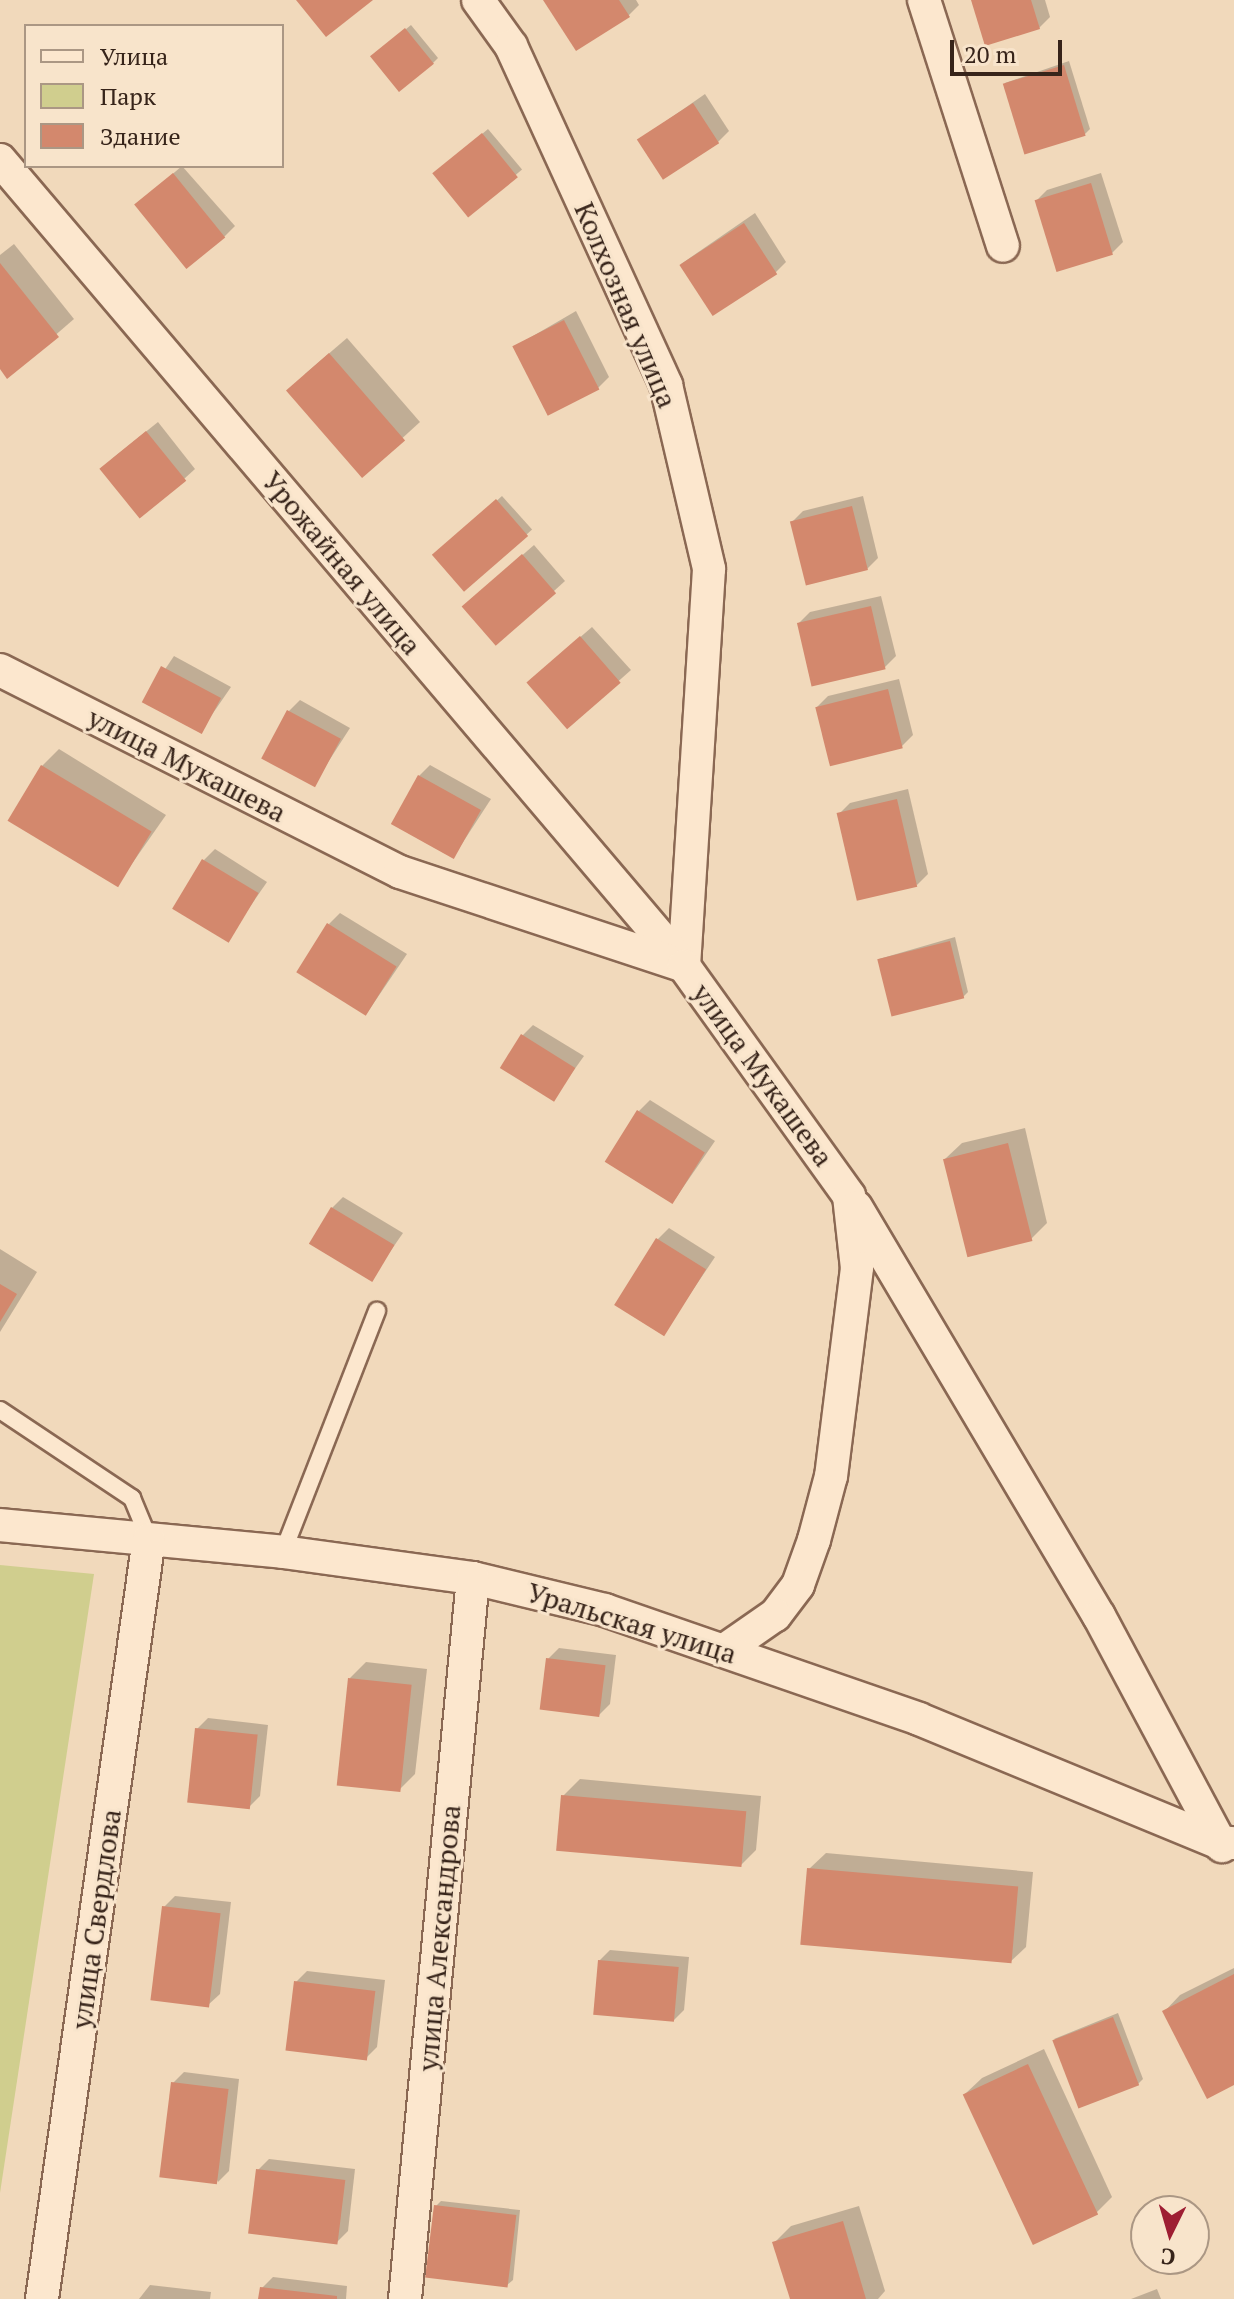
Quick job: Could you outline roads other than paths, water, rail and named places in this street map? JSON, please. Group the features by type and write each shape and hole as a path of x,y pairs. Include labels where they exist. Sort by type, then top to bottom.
{"street":[{"name":"Колхозная улица","path":"478,0 511,46 666,385 709,569 684,966"},
{"path":"924,0 1003,246"},
{"name":"Урожайная улица","path":"0,160 684,966"},
{"name":"улица Мукашева","path":"0,670 400,872 684,966 849,1196 857,1268 853,1321 831,1476 814,1540 798,1585 775,1615 726,1649"},
{"path":"849,1196 1099,1616 1229,1847"},
{"name":"Уральская улица","path":"0,1525 283,1552 473,1578 605,1610 726,1649 934,1725 1229,1847"},
{"name":"улица Свердлова","path":"42,2299 149,1539"},
{"name":"улица Александрова","path":"405,2299 473,1578"}],"lane":[{"path":"283,1552 377,1311"},
{"path":"0,1410 132,1498 149,1539"}]}
